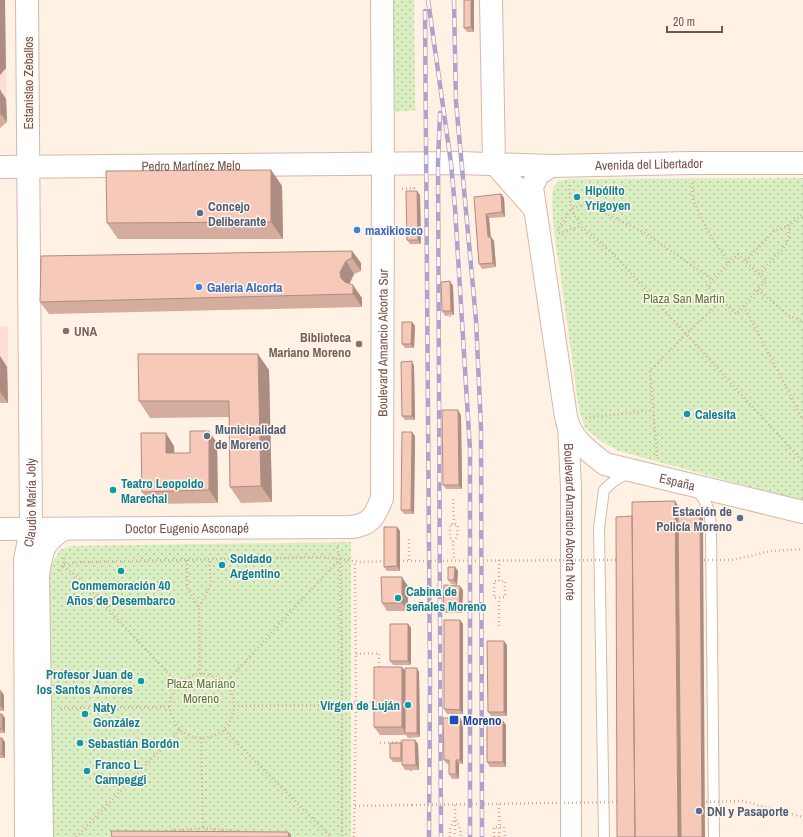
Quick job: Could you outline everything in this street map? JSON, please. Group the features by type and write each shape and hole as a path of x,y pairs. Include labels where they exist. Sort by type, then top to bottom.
{"street":[{"name":"Estanislao Zeballos","path":"27,0 28,167"},
{"name":"Boulevard Amancio Alcorta Sur","path":"372,519 382,498 382,0"},
{"path":"491,0 494,163 535,209"},
{"name":"Pedro Martínez Melo","path":"0,167 494,163"},
{"name":"Avenida del Libertador","path":"494,163 559,166 690,163 803,163"},
{"name":"Boulevard Amancio Alcorta Norte","path":"559,166 538,174 532,187 567,423 571,487 571,837"},
{"name":"Claudio María Joly","path":"26,837 25,560 31,529 28,167"},
{"name":"España","path":"567,423 581,446 605,464 803,512"},
{"name":"Doctor Eugenio Asconapé","path":"0,529 351,527 361,526 372,519"},
{"name":"Claudio María Joly","path":"43,837 39,575 43,550 53,536 66,529"}],"lane":[{"path":"604,837 599,528 604,490 615,480 633,471"},
{"path":"692,485 705,500 710,511 714,837"}],"path":[{"path":"690,163 693,200 707,230 729,263"},
{"path":"559,166 571,208 581,226"},
{"path":"555,234 571,208 585,203 646,233 713,280"},
{"path":"746,261 774,231 790,225 803,214"},
{"path":"759,274 787,244 790,225"},
{"path":"738,254 746,261 766,281 736,314 707,286 738,254"},
{"path":"615,256 687,333 803,462"},
{"path":"758,290 788,315 803,322"},
{"path":"656,477 657,462 650,371 687,333 722,301"},
{"path":"744,306 803,420"},
{"path":"567,423 653,410"},
{"path":"453,499 454,524"},
{"path":"454,524 450,524 450,537 453,542 454,560"},
{"path":"453,542 457,537 458,525 454,524"},
{"path":"57,576 63,565 66,529"},
{"path":"409,539 409,560"},
{"path":"337,542 340,559 342,837"},
{"path":"696,560 732,560 771,551 803,549"},
{"path":"558,555 558,563"},
{"path":"63,565 80,562 320,557 360,562 389,561"},
{"path":"200,674 199,608 211,584 209,559"},
{"path":"225,683 340,559"},
{"path":"187,560 187,588 199,608"},
{"path":"499,560 499,581"},
{"path":"396,561 623,560"},
{"path":"354,837 356,702 355,561"},
{"path":"63,565 82,581 178,684"},
{"path":"494,581 505,581 505,597 499,598 494,598 494,581"},
{"path":"499,598 499,626"},
{"path":"356,654 378,653 379,676"},
{"path":"200,674 214,675 225,683 232,694 234,706 232,718 224,730 215,736 201,738 190,736 180,730 172,720 169,707 172,694 178,684 188,676 200,674"},
{"path":"234,706 342,705 356,702 379,702 379,695"},
{"path":"57,708 169,707"},
{"path":"76,837 180,730"},
{"path":"224,730 331,837"},
{"path":"201,738 203,828"},
{"path":"380,743 404,742"},
{"path":"411,765 411,773"},
{"path":"562,801 562,808"},
{"path":"355,806 625,802"},
{"path":"698,802 742,802 803,817"},
{"path":"499,804 499,826"},
{"path":"455,805 455,817 461,837"},
{"path":"500,816 500,837"},
{"path":"450,837 450,829 455,817"},
{"path":"455,821 455,837"},
{"path":"494,837 494,826 504,827 504,837"},
{"path":"156,832 203,828 250,832"}],"shaded area":[{"path":"0,0 5,0 7,122 0,128"},
{"path":"8,326 8,403 0,403 0,327"}],"green space":[{"path":"391,0 414,0 416,110 391,112"},
{"name":"Plaza San Martín","path":"803,178 803,501 619,451 601,441 585,428 579,409 555,232 552,201 554,187 556,184 563,180 572,179"},
{"name":"Plaza Mariano Moreno","path":"351,542 351,837 52,837 48,570 60,550 70,546"}],"building":[{"path":"464,0 471,0 471,27 464,28"},
{"path":"0,90 1,114 0,115"},
{"name":"Concejo Deliberante","path":"271,170 271,222 107,223 106,171"},
{"path":"406,191 417,191 418,240 407,240"},
{"path":"501,194 502,212 486,214 488,237 491,237 493,263 479,264 474,197"},
{"name":"Galeria Alcorta","path":"352,251 352,258 346,261 340,272 341,278 345,282 353,285 353,294 40,302 41,256"},
{"path":"450,281 451,311 442,311 441,282"},
{"path":"402,322 412,322 411,344 402,344"},
{"path":"138,354 258,354 261,486 230,487 229,401 139,401"},
{"path":"412,361 412,416 402,416 401,362"},
{"path":"442,410 458,410 459,485 443,485"},
{"path":"190,431 209,431 209,490 142,492 141,433 166,433 166,453 190,453"},
{"path":"402,432 412,432 411,510 401,510"},
{"path":"675,501 678,837 635,837 632,502"},
{"path":"700,514 702,837 681,837 678,515"},
{"path":"632,516 635,837 617,837 616,517"},
{"path":"384,527 397,527 397,566 384,567"},
{"path":"448,567 455,567 454,580 448,580"},
{"path":"381,577 402,577 402,603 382,603"},
{"path":"444,585 460,586 459,609 443,609"},
{"path":"444,620 460,620 460,710 444,709"},
{"path":"390,624 408,624 408,661 390,661"},
{"path":"487,641 504,641 504,712 488,712"},
{"path":"374,667 402,667 402,727 374,727"},
{"path":"405,668 417,668 417,733 405,733"},
{"path":"1,691 1,706 0,706"},
{"path":"0,714 2,714 2,729 0,729"},
{"path":"443,718 460,718 460,760 456,760 456,774 449,774 449,760 444,760"},
{"path":"487,721 503,721 503,762 487,762"},
{"path":"0,738 2,738 2,754 0,754"},
{"path":"402,740 415,740 416,765 402,765"},
{"path":"390,743 401,743 401,758 390,758"},
{"path":"111,831 288,832 289,837 112,837"}],"railway":[{"path":"428,0 451,163 470,450 470,837"},
{"path":"454,0 456,102 476,320 481,428 482,837"},
{"path":"425,11 430,680 429,837"},
{"path":"440,113 438,163 441,837"}],"place":[{"name":"Hipólito Yrigoyen","path":"577,197"},
{"name":"Concejo Deliberante","path":"200,213"},
{"name":"maxikiosco","path":"357,230"},
{"name":"Galeria Alcorta","path":"199,287"},
{"name":"UNA","path":"66,331"},
{"name":"Biblioteca Mariano Moreno","path":"359,344"},
{"name":"Calesita","path":"687,414"},
{"name":"Municipalidad de Moreno","path":"207,436"},
{"name":"Teatro Leopoldo Marechal","path":"113,490"},
{"name":"Estación de Policía Moreno","path":"740,518"},
{"name":"Soldado Argentino","path":"222,565"},
{"name":"Conmemoración 40 Años de Desembarco","path":"121,571"},
{"name":"Cabina de señales Moreno","path":"398,598"},
{"name":"Profesor Juan de los Santos Amores","path":"141,681"},
{"name":"Vírgen de Luján","path":"408,705"},
{"name":"Naty González","path":"85,714"},
{"name":"Moreno","path":"454,720"},
{"name":"Sebastián Bordón","path":"80,743"},
{"name":"Franco L. Campeggi","path":"87,771"},
{"name":"DNI y Pasaporte","path":"699,811"}]}
